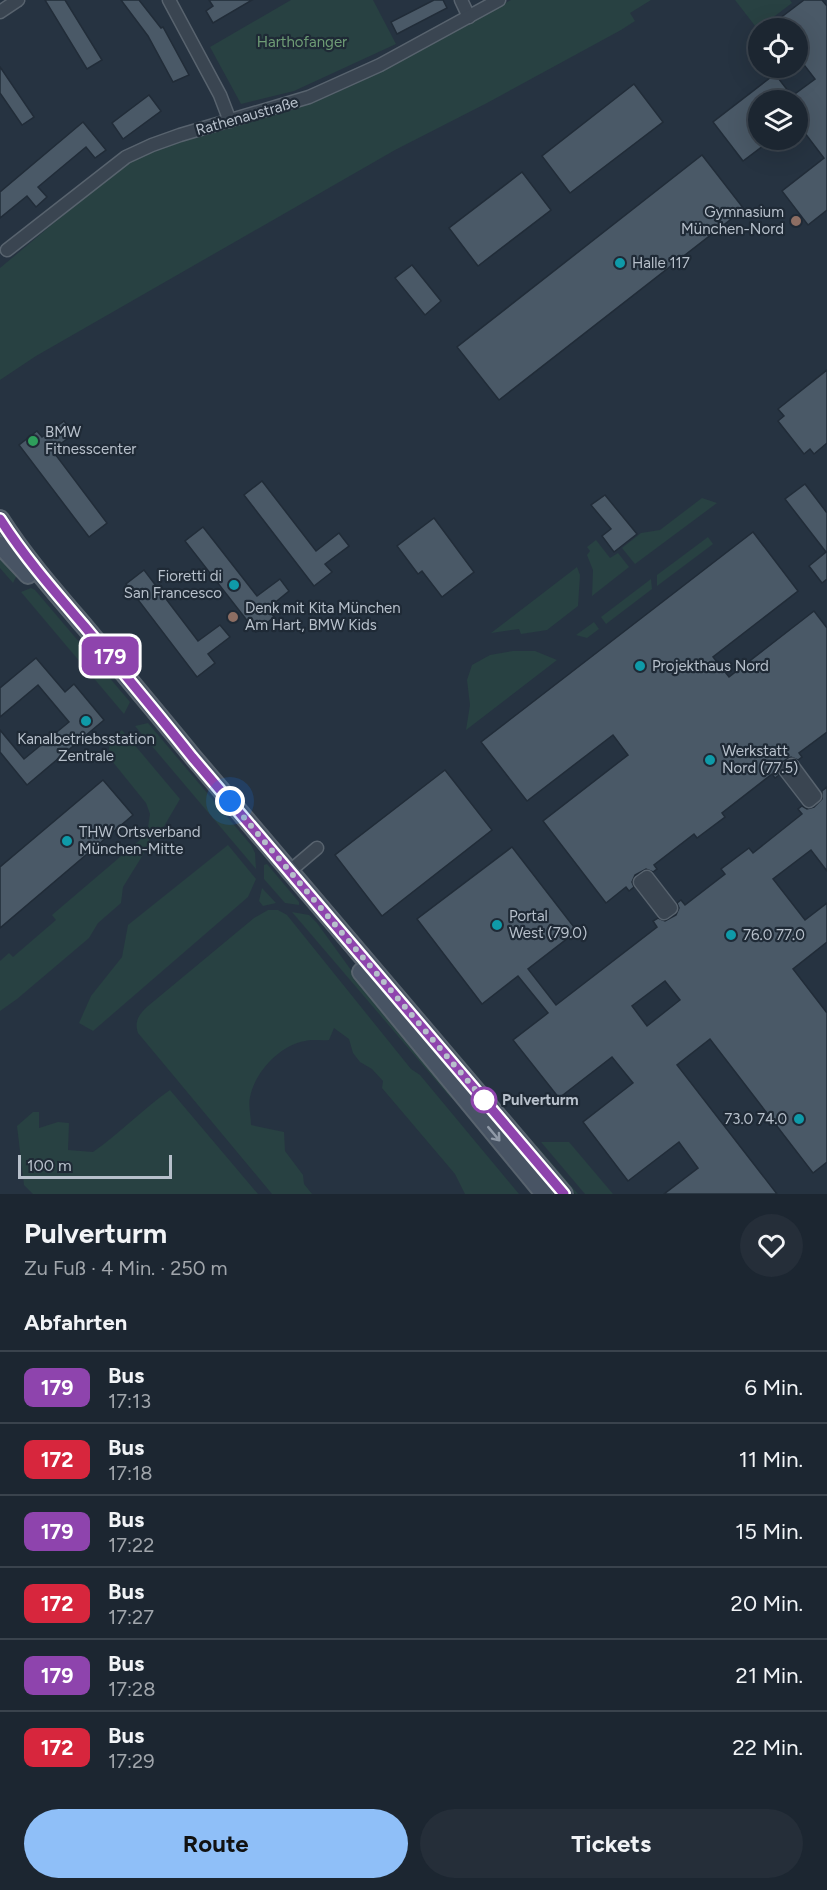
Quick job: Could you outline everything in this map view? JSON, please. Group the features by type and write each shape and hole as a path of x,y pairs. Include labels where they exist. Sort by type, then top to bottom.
{"main road":[{"path":"0,519 34,568 564,1194"},
{"path":"0,545 140,707 544,1194"}],"street":[{"path":"0,12 18,0"},
{"path":"169,0 220,96 230,121"},
{"path":"461,0 469,17"},
{"name":"Rathenaustraße","path":"7,250 126,157 180,135 301,100 337,85 499,0"},
{"path":"297,865 316,848"}],"green space":[{"name":"Harthofanger","path":"291,0 373,0 396,44 294,91 241,104 210,47"},
{"path":"511,0 651,0 630,13 635,21 621,30 395,150 36,356 0,380 0,268 121,167 142,156 186,140 277,114 340,91 404,59 403,56"},
{"path":"735,0 790,0 792,3 772,18 749,18"},
{"path":"702,498 717,503 635,564 622,548 641,533 660,530"},
{"path":"708,537 713,544 657,586 657,575"},
{"path":"596,540 610,558 618,553 629,567 592,596 593,570 587,555 590,551 587,547"},
{"path":"0,555 18,573 13,583 0,568"},
{"path":"577,567 580,575 578,606 547,630 521,634 519,629 491,633"},
{"path":"651,579 652,589 606,624 601,617"},
{"path":"31,588 130,702 124,714 21,592"},
{"path":"594,622 599,629 587,638 576,635"},
{"path":"513,651 535,651 557,660 466,730 470,705 467,680 472,665 490,655"},
{"path":"148,723 251,845 255,853 256,869 135,726"},
{"path":"122,730 180,799 160,833 149,836 149,845 123,887 121,903 98,923 89,938 0,1011 0,961 9,953 13,957 56,920 52,915 147,834 150,814 146,803 108,756 110,741"},
{"path":"228,845 256,879 248,897 93,1031 79,1023 91,996 122,957 128,925"},
{"path":"267,864 299,902 299,905 285,903 264,879 264,865"},
{"path":"262,888 276,903 263,906 259,901"},
{"path":"268,910 278,910 287,915 411,1069 420,1075 519,1194 465,1194 455,1174 382,1088 383,1081 372,1069 360,1062 353,1053 349,1039 334,1028 329,1040 308,1040 278,1054 263,1069 253,1088 249,1100 251,1125 284,1132 285,1151 303,1175 304,1184 312,1194 272,1194 138,1033 137,1025 140,1015 148,1006 254,918"},
{"path":"292,912 309,915 317,923 364,988 454,1096 451,1098"},
{"path":"170,1090 258,1194 33,1194 24,1185 17,1126 33,1112 39,1112 39,1128 58,1122 69,1123 68,1150 93,1152"},
{"path":"541,1142 569,1142 613,1194 585,1194"},
{"path":"537,1146 578,1194 575,1194 534,1148"}],"building":[{"path":"45,0 65,0 102,60 87,69"},
{"path":"121,0 139,0 161,28 163,27 189,75 173,82 148,36"},
{"path":"209,0 252,0 213,23 206,11 213,6"},
{"path":"434,0 443,0 447,8 397,34 391,22"},
{"path":"804,0 822,0 827,6 827,210 808,225 782,191 824,158 808,137 808,90 800,90 815,79 808,70 808,18 780,18"},
{"path":"0,67 34,117 22,125 0,93"},
{"path":"770,78 778,78 787,90 754,90"},
{"path":"634,84 663,122 570,193 542,156"},
{"path":"149,95 161,111 123,139 112,123"},
{"path":"748,95 748,150 758,150 743,161 713,122"},
{"path":"83,122 106,150 95,158 86,147 38,187 47,197 36,207 27,196 0,218 0,192"},
{"name":"Halle 117","path":"702,155 744,209 499,400 457,347"},
{"path":"522,172 551,210 478,266 449,228"},
{"path":"412,265 441,301 425,315 395,278"},
{"path":"827,370 827,443 814,454 810,449 804,454 778,421 784,416 778,409"},
{"path":"64,421 74,434 52,450 107,523 89,537 19,445 37,431 42,437"},
{"path":"262,481 316,551 339,533 349,546 325,564 332,572 314,586 244,495"},
{"path":"805,484 827,513 827,579 822,583 809,566 826,552 785,499"},
{"path":"605,495 637,534 614,552 602,536 611,529 591,505"},
{"path":"434,518 474,572 442,597 422,571 418,574 397,546"},
{"name":"Fioretti di San Francesco","path":"203,527 257,596 280,579 289,591 267,609 274,617 256,632 185,541"},
{"path":"753,532 798,591 713,657 729,677 814,611 827,628 827,732 799,753 802,757 798,760 791,757 780,763 777,770 779,775 775,778 772,774 722,813 725,817 697,838 694,834 654,865 657,869 653,872 646,869 635,875 632,882 634,887 629,891 626,887 606,903 543,821 628,755 613,735 527,801 481,742"},
{"path":"144,570 198,641 220,625 230,637 208,654 215,663 197,677 126,584"},
{"name":"Kanalbetriebsstation Zentrale","path":"36,658 65,692 74,684 104,720 27,785 0,752 0,730 24,759 69,722 38,685 0,717 0,688"},
{"path":"445,770 492,830 382,916 335,855"},
{"name":"THW Ortsverband München-Mitte","path":"103,780 133,815 0,928 0,867"},
{"path":"827,787 827,871 811,850 773,879 805,920 827,903 827,942 793,969 827,1013 827,1162 813,1173 710,1039 677,1065 777,1194 664,1194 698,1168 679,1142 628,1181 583,1122 633,1083 612,1057 559,1098 513,1040 548,1013 518,976 482,1004 417,919 512,847 577,931 528,969 556,1005 657,927 653,921 658,918 665,921 676,915 679,908 677,903 681,900 685,905 725,874 721,869 749,848 753,853 802,814 798,809 802,806 807,809 814,807 822,799 822,791","holes":["665,981 680,1000 647,1026 632,1006"]}],"bus line":[{"name":"179","path":"0,519 34,568 564,1194"}],"place":[{"name":"Gymnasium München-Nord","path":"796,221"},
{"name":"Halle 117","path":"620,263"},
{"name":"BMW Fitnesscenter","path":"33,441"},
{"name":"Fioretti di San Francesco","path":"234,585"},
{"name":"Denk mit Kita München Am Hart, BMW Kids","path":"233,617"},
{"name":"Projekthaus Nord","path":"640,666"},
{"name":"Kanalbetriebsstation Zentrale","path":"86,721"},
{"name":"Werkstatt Nord (77.5)","path":"710,760"},
{"name":"THW Ortsverband München-Mitte","path":"67,841"},
{"name":"Portal West (79.0)","path":"497,925"},
{"name":"76.0 77.0","path":"731,935"},
{"name":"Pulverturm","path":"484,1100"},
{"name":"73.0 74.0","path":"799,1119"}],"route":[{"path":"230,801 484,1100"}]}
